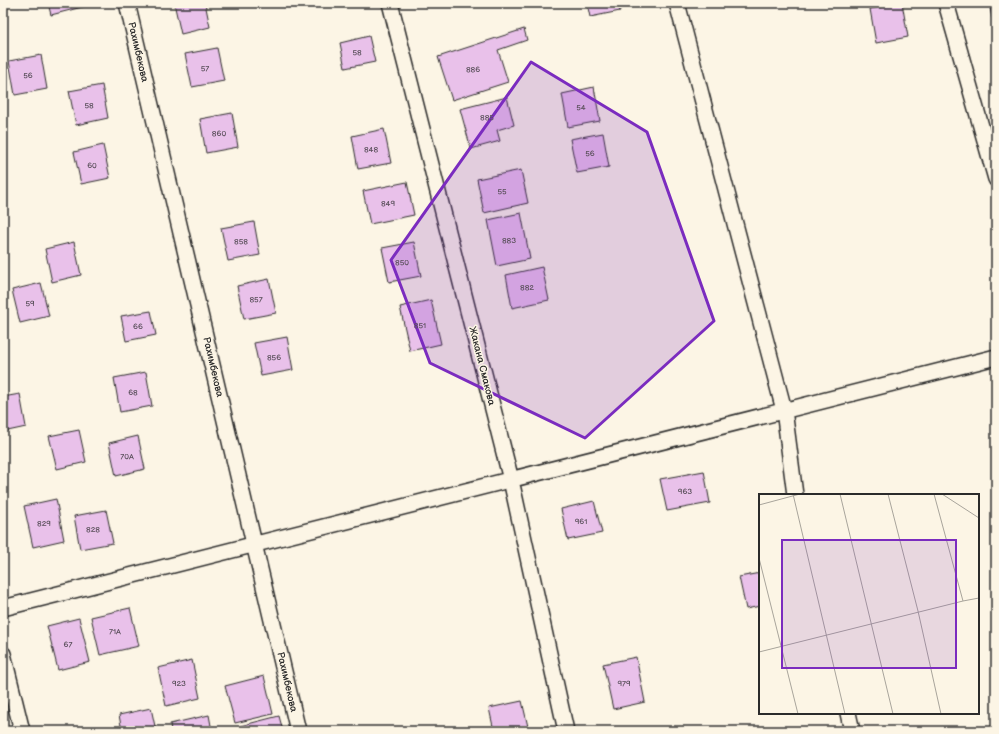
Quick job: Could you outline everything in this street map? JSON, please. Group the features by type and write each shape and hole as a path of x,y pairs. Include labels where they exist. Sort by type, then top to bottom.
{"street":[{"name":"Рахимбекова","path":"126,3 256,545 298,731"},
{"name":"Жакана Смакова","path":"390,3 511,480 566,731"},
{"path":"677,3 784,410 795,494"},
{"path":"946,3 996,179"},
{"path":"3,608 996,357"},
{"path":"3,654 22,731"},
{"path":"848,714 852,731"}],"highlighted area":[{"path":"531,62 647,132 714,321 585,438 430,363 391,260"}],"building":[{"path":"48,3 90,3 90,5 51,15"},
{"path":"174,3 205,3 210,27 181,34"},
{"path":"587,3 618,3 620,11 590,17"},
{"path":"902,3 908,37 876,43 870,9"},
{"path":"989,3 996,3 996,17 992,18"},
{"path":"524,29 527,40 498,50 508,82 452,100 438,57"},
{"path":"369,36 375,62 345,68 340,43"},
{"path":"217,48 224,81 192,87 185,54"},
{"path":"41,55 47,89 15,95 9,61"},
{"path":"102,85 108,118 76,125 69,91"},
{"path":"594,87 600,121 568,127 562,94"},
{"path":"507,97 514,125 497,130 500,141 471,149 460,109"},
{"path":"232,113 238,147 206,153 200,119"},
{"path":"384,129 391,163 358,169 352,136"},
{"path":"603,133 609,167 577,173 570,139"},
{"path":"103,145 110,178 81,184 74,152"},
{"path":"521,170 528,203 484,213 477,179"},
{"path":"407,182 414,215 370,224 363,191"},
{"path":"521,213 530,259 497,266 488,220"},
{"path":"254,222 260,255 228,261 221,228"},
{"path":"74,242 81,275 52,282 45,249"},
{"path":"414,242 421,276 389,282 382,248"},
{"path":"542,267 549,300 512,308 506,275"},
{"path":"269,279 276,313 244,319 237,286"},
{"path":"41,283 49,316 20,323 12,290"},
{"path":"431,300 441,344 410,351 400,307"},
{"path":"151,311 156,335 126,341 121,316"},
{"path":"287,337 293,370 261,376 254,343"},
{"path":"146,372 152,406 120,412 114,378"},
{"path":"20,394 26,427 3,432 3,397"},
{"path":"79,430 86,462 57,469 49,436"},
{"path":"138,436 145,469 116,476 109,443"},
{"path":"704,471 710,503 667,511 660,479"},
{"path":"56,499 64,540 33,547 24,506"},
{"path":"594,501 602,533 568,540 561,509"},
{"path":"106,510 113,543 80,549 74,516"},
{"path":"759,573 759,606 746,609 739,577"},
{"path":"130,608 139,646 100,655 91,617"},
{"path":"79,618 90,662 58,670 47,626"},
{"path":"636,657 645,702 613,709 603,664"},
{"path":"192,660 200,698 166,706 158,668"},
{"path":"264,676 273,714 235,723 225,686"},
{"path":"522,701 529,731 494,731 489,708"},
{"path":"151,708 156,731 122,731 119,715"},
{"path":"209,715 212,731 171,731 170,724"},
{"path":"279,716 283,731 241,731 240,726"}]}
